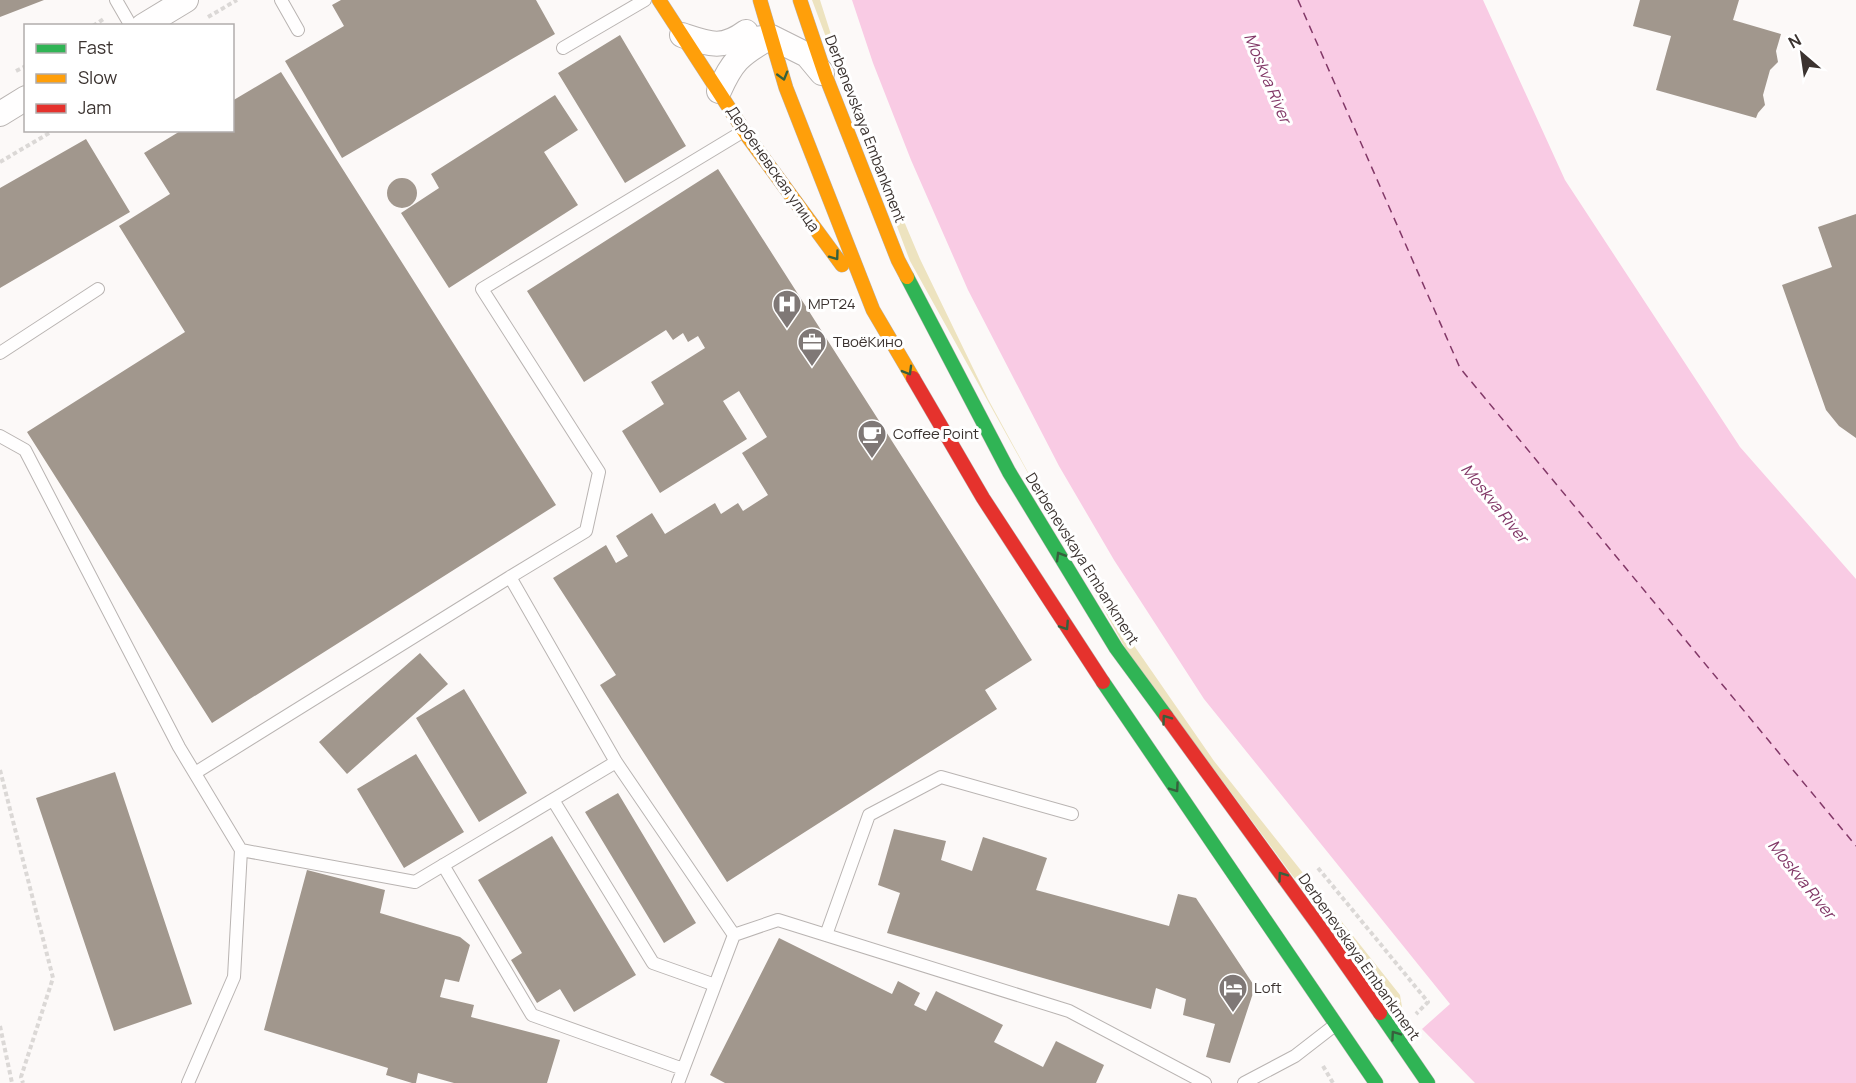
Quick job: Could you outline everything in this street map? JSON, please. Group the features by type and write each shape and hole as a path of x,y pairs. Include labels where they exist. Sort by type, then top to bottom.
{"main road":[{"name":"Дербеневская улица","path":"659,0 744,131 868,301"},
{"path":"760,0 786,88 868,301 983,498 1090,664 1281,942 1368,1077"},
{"name":"Derbenevskaya Embankment","path":"800,0 826,77 898,260 1009,472 1116,648 1321,929 1428,1083"}],"street":[{"path":"733,42 747,32 758,14 760,0"},
{"path":"146,24 171,4"},
{"path":"682,35 715,45 771,37 807,55 826,77"},
{"path":"719,91 729,67 750,49 771,37"},
{"path":"0,114 24,99"}],"lane":[{"path":"116,0 130,24"},
{"path":"281,0 298,30"},
{"path":"563,48 645,0"},
{"path":"195,773 586,531 599,471 482,289 744,131"},
{"path":"0,353 98,289"},
{"path":"0,436 25,450 179,747 241,850 234,977 188,1083"},
{"path":"510,577 616,762 734,935"},
{"path":"241,850 416,882 616,762"},
{"path":"826,935 869,815 941,777 1072,814"},
{"path":"553,800 653,963 715,985"},
{"path":"443,865 532,1015 683,1069"},
{"path":"734,935 778,920 1069,1011 1205,1083"},
{"path":"678,1083 734,935"},
{"path":"1244,1083 1295,1056 1335,1025"}],"path":[{"path":"204,20 237,0"},
{"path":"0,162 51,132"},
{"path":"0,770 53,978 21,1077 23,1083"},
{"path":"0,1026 12,1083"}],"shaded area":[{"path":"812,0 820,0 849,91 920,259 988,399 1052,517 910,261"},
{"path":"1061,533 1135,647 1214,761 1400,995 1402,1007 1393,1012 1128,653"}],"water":[{"name":"Moskva River","path":"852,0 1483,0 1565,180 1740,447 1856,579 1856,1083 1475,1083 1422,1029 1450,1004 1204,699 1114,560 1059,466 968,290 911,160 873,63"}],"building":[{"path":"0,0 44,0 0,17"},
{"path":"341,0 536,0 555,34 342,158 285,61 344,26 332,5"},
{"path":"1640,0 1739,0 1733,20 1781,34 1776,51 1778,62 1770,70 1763,95 1765,105 1756,118 1656,90 1671,36 1633,26"},
{"path":"620,35 686,146 625,183 558,73"},
{"path":"281,72 556,505 212,723 27,432 185,332 119,226 170,194 144,153 179,132 234,132 234,100"},
{"path":"555,95 578,130 544,152 578,205 449,288 401,213 439,188 431,174"},
{"path":"86,139 130,212 0,288 0,188"},
{"path":"718,169 1032,660 985,690 997,709 727,882 600,685 616,675 553,578 606,545 616,563 628,556 616,536 652,513 665,534 715,503 721,514 738,503 743,511 768,495 742,453 767,437 739,391 723,401 747,439 660,493 622,431 664,404 651,382 705,348 698,336 688,342 683,333 673,340 666,330 584,382 527,291"},
{"path":"402,178 413,182 417,193 413,204 402,208 391,204 387,193 391,182"},
{"path":"1856,214 1856,438 1839,426 1826,410 1782,285 1832,267 1818,227"},
{"path":"420,653 448,684 347,774 319,742"},
{"path":"464,689 527,793 479,822 416,718"},
{"path":"416,754 464,832 404,868 357,789"},
{"path":"115,772 192,1004 114,1031 36,798"},
{"path":"618,793 696,923 664,943 585,812"},
{"path":"894,829 946,841 941,860 972,871 983,837 1047,858 1036,890 1169,926 1178,894 1196,898 1255,987 1230,1063 1206,1057 1215,1024 1183,1015 1186,999 1156,988 1151,1009 887,933 900,893 878,885"},
{"path":"552,836 636,975 574,1012 560,989 537,1003 511,960 522,953 478,880"},
{"path":"307,870 385,890 380,913 460,937 470,945 459,982 445,979 440,997 474,1005 471,1017 560,1040 547,1083 454,1083 418,1073 416,1083 412,1083 386,1075 388,1068 264,1030"},
{"path":"779,938 892,994 898,981 920,993 914,1005 926,1011 936,991 1003,1025 994,1042 1043,1067 1056,1041 1104,1065 1096,1083 725,1083 710,1075"}],"ferry route":[{"path":"1298,0 1460,368 1856,846"}],"traffic: fast":[{"path":"907,277 1009,472 1116,648 1166,716"},
{"path":"1103,682 1376,1083"},
{"path":"1380,1013 1428,1083"}],"traffic: slow":[{"path":"659,0 748,137 842,265"},
{"path":"760,0 786,88 873,310 913,378"},
{"path":"800,0 826,77 898,260 907,277"}],"traffic: jam":[{"path":"913,378 983,498 1103,682"},
{"path":"1166,716 1380,1013"}],"place":[{"name":"МРТ24","path":"787,330"},
{"name":"ТвоёКино","path":"812,368"},
{"name":"Coffee Point","path":"872,460"},
{"name":"Loft","path":"1233,1014"}]}
